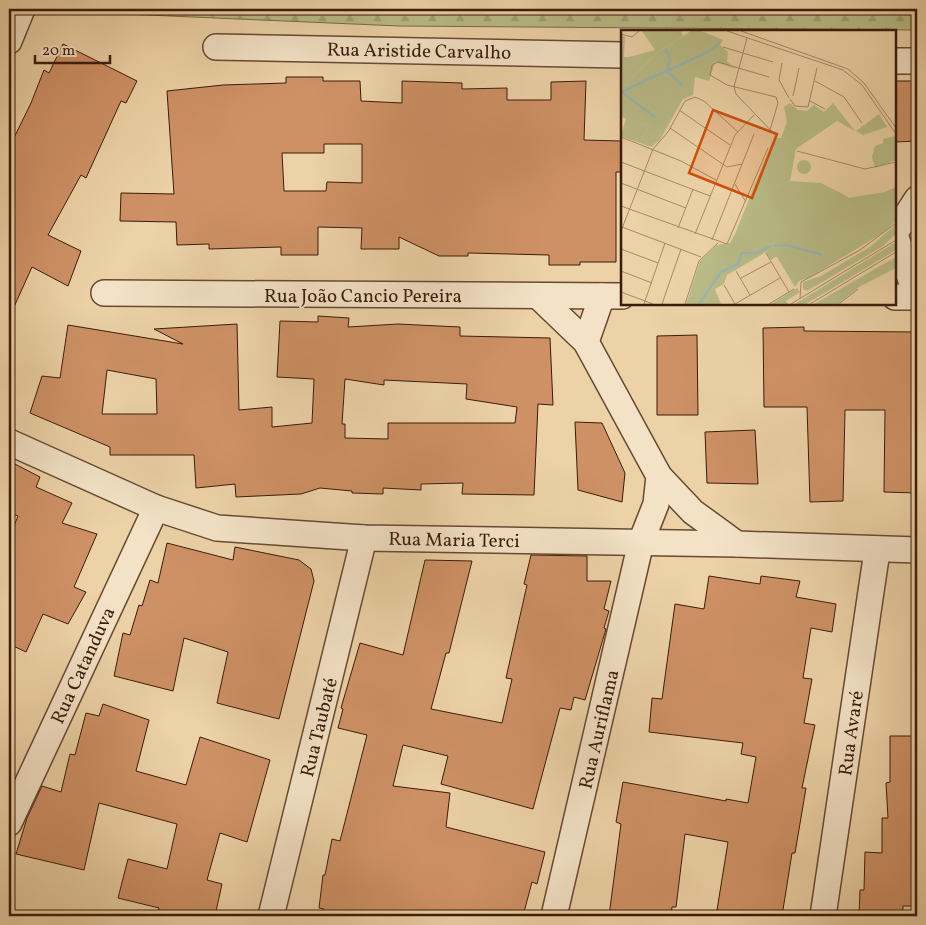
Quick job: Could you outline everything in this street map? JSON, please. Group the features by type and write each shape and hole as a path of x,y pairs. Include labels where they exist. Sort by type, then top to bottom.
{"street":[{"path":"9,41 22,9"},
{"name":"Rua Aristide Carvalho","path":"216,46 621,54"},
{"path":"896,60 917,61"},
{"path":"896,232 917,199"},
{"path":"896,237 917,297 896,297"},
{"name":"Rua João Cancio Pereira","path":"104,293 612,296"},
{"path":"538,296 586,342 659,476 693,512 737,544"},
{"path":"586,342 612,296"},
{"name":"Rua Maria Terci","path":"9,442 156,508 217,528 364,538 737,544 917,550"},
{"name":"Rua Auriflama","path":"554,916 641,542 656,504 659,476"},
{"name":"Rua Catanduva","path":"9,823 156,508"},
{"name":"Rua Taubaté","path":"271,916 364,538"},
{"name":"Rua Avaré","path":"823,916 877,550"}],"green space":[{"path":"54,9 917,9 917,30 399,26 55,11"}],"building":[{"path":"63,44 137,81 126,103 121,101 86,178 81,175 48,235 81,251 68,286 32,267 9,318 9,148 31,103 44,70 49,73"},
{"path":"286,77 323,77 323,81 360,81 361,101 402,103 402,81 462,83 462,89 507,88 507,100 551,100 551,82 586,81 584,140 621,141 621,172 616,172 616,262 580,262 580,265 549,265 549,255 468,253 468,256 439,256 399,237 399,249 361,249 362,228 318,227 318,255 281,255 281,247 209,249 209,244 177,245 176,222 120,221 121,193 174,194 167,91 223,85 286,83","holes":["324,144 362,144 362,183 327,182 326,191 284,191 282,153 324,153"]},
{"path":"896,81 917,81 917,141 896,142"},
{"path":"318,316 349,318 348,327 398,324 460,327 460,336 550,338 553,405 538,404 534,495 462,494 463,483 421,484 421,490 383,488 383,494 352,493 352,491 320,488 301,494 236,497 235,484 196,488 194,455 110,455 110,447 30,413 42,376 60,378 68,325 183,344 154,329 237,324 239,410 272,407 272,427 312,423 314,379 277,377 280,321 318,322","holes":["107,370 156,379 157,414 102,414","345,379 384,385 384,380 467,384 466,399 517,407 515,423 388,423 388,439 345,438 345,424 342,424"]},
{"path":"804,327 804,331 917,332 916,493 884,492 885,410 845,410 843,501 810,502 807,407 764,407 763,328"},
{"path":"697,335 698,415 657,415 657,336"},
{"path":"575,422 602,423 625,473 622,502 578,490"},
{"path":"755,430 758,484 707,483 705,432"},
{"path":"9,461 40,477 36,487 72,503 62,523 97,534 74,587 86,592 68,624 43,614 26,652 9,644 9,538 18,516 9,512"},
{"path":"167,543 233,560 235,547 299,560 311,569 314,581 279,719 217,703 228,652 184,638 173,691 114,676 123,633 130,635 139,605 142,606 150,580 158,583"},
{"path":"531,555 587,556 587,581 611,581 604,609 609,611 604,628 606,629 585,700 574,697 571,710 560,708 533,809 441,784 448,756 403,745 393,786 450,793 446,827 545,852 537,884 532,882 523,916 322,916 324,909 319,908 323,875 325,875 332,839 340,841 367,735 338,728 343,709 341,708 360,643 403,655 425,560 472,561 449,653 446,653 431,709 502,723 512,679 506,678 527,585 524,584"},
{"path":"709,576 760,584 761,576 800,581 796,597 836,604 832,632 811,628 803,678 812,679 804,723 815,725 802,788 806,788 795,853 792,853 782,916 751,916 717,910 728,842 685,834 676,907 672,907 671,916 609,916 621,824 616,822 623,782 726,801 726,799 748,803 756,757 741,754 743,743 649,732 652,698 662,699 675,604 704,609"},
{"path":"103,704 149,720 136,771 186,785 200,737 270,760 247,842 220,833 207,880 222,884 215,916 157,916 159,908 118,898 128,859 167,869 177,824 99,803 84,870 16,854 27,818 42,786 61,792 70,754 75,755 86,713 99,716"},
{"path":"890,736 917,736 917,906 903,906 903,916 859,916 860,890 864,890 865,852 882,853 882,818 888,818 886,783 890,782"}]}
